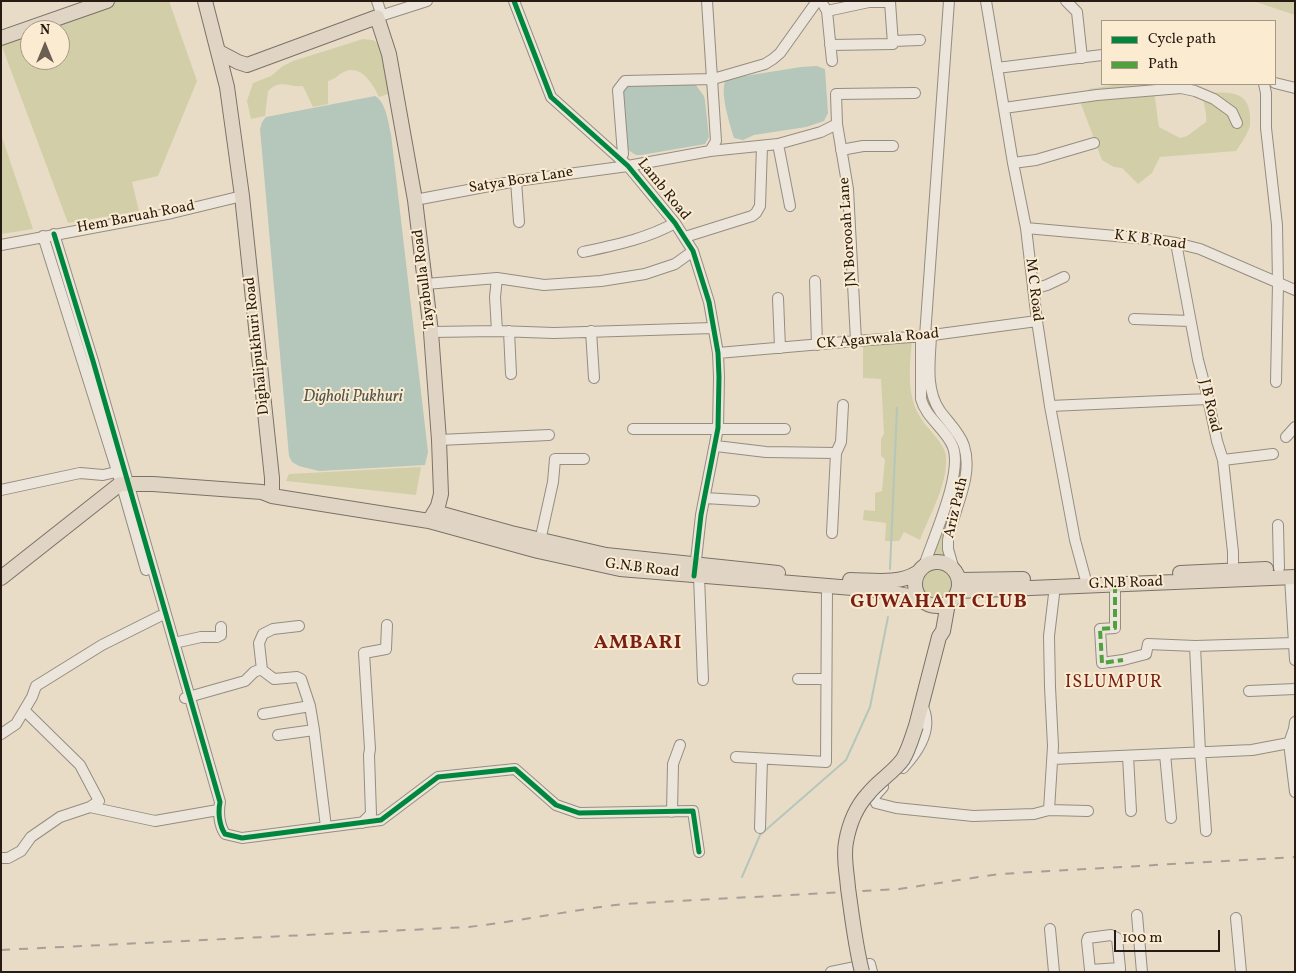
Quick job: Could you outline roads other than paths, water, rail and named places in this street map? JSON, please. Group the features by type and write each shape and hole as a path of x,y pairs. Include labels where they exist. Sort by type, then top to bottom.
{"main road":[{"path":"1,28 81,1"},
{"path":"1,38 107,1"},
{"name":"Dighalipukhuri Road","path":"205,1 227,87 242,196 268,492"},
{"path":"227,87 247,65 380,16"},
{"name":"Tayabulla Road","path":"380,16 384,38 390,54 415,200 432,332 441,494 432,516"},
{"path":"219,52 247,65"},
{"path":"1,578 121,480 268,492 432,516"},
{"name":"G.N.B Road","path":"432,516 538,551 620,569 835,580 896,580 907,578 920,570"},
{"name":"G.N.B Road","path":"432,516 540,541 696,572 889,592 924,602"},
{"path":"924,602 937,606 948,603 955,597 957,580 949,566 937,562 920,570 914,586 924,602 939,637"},
{"name":"G.N.B Road","path":"957,580 1085,577 1233,570 1290,573"},
{"name":"G.N.B Road","path":"957,580 1056,586 1116,585 1290,573"},
{"path":"855,970 855,941 845,853 847,836 854,815 868,793 902,759 909,748 939,637 943,631 948,603"}],"street":[{"path":"377,1 380,16 427,1"},
{"name":"Lamb Road","path":"514,1 552,97 624,162 675,223 693,252 709,302 718,353 719,377 716,446 705,498 696,572 703,680"},
{"path":"706,1 716,141 710,151"},
{"path":"624,162 618,90 625,81 713,79 748,69 773,59 819,1 827,11 832,61"},
{"path":"926,336 949,1"},
{"name":"M C Road","path":"986,1 1013,163 1026,228 1037,321 1050,406 1075,540 1085,577"},
{"path":"1066,1 1077,12 1082,58"},
{"path":"827,11 869,2 890,2 893,41"},
{"path":"830,45 893,44 893,41 920,40"},
{"path":"997,68 1101,55"},
{"path":"1276,83 1295,88"},
{"path":"1264,85 1266,128 1277,225 1276,382"},
{"path":"1004,108 1097,95 1181,88 1195,91 1214,99 1232,112 1237,123"},
{"name":"JN Borooah Lane","path":"856,341 848,189 837,124 836,94 915,93"},
{"name":"Satya Bora Lane","path":"415,200 624,162 778,144 821,132 837,124"},
{"path":"716,141 726,149"},
{"path":"1013,163 1036,160 1094,143"},
{"path":"778,144 790,206"},
{"path":"685,237 756,213 760,206 762,146"},
{"path":"841,150 863,146 893,146"},
{"path":"516,181 519,222"},
{"name":"Hem Baruah Road","path":"1,245 172,213 242,196"},
{"path":"583,252 622,244 661,231 675,223"},
{"name":"K K B Road","path":"1026,228 1148,238 1176,243 1200,249 1295,290"},
{"path":"54,234 121,480 160,616 187,698"},
{"path":"42,236 174,643 214,804 218,810 224,834 242,838 381,820 438,777 514,769 556,805 579,812 693,811 699,852"},
{"name":"J B Road","path":"1176,243 1190,320 1217,442 1224,460 1233,570"},
{"path":"426,284 497,278 544,284 601,280 646,274 675,264 693,252"},
{"path":"1033,289 1048,285 1064,277"},
{"path":"497,278 495,297 497,331"},
{"path":"815,282 817,345"},
{"path":"778,298 780,348"},
{"path":"1134,320 1190,320"},
{"name":"CK Agarwala Road","path":"718,353 926,336 1037,321"},
{"path":"432,332 509,331 554,333 713,328"},
{"path":"509,331 512,374"},
{"path":"591,331 594,378"},
{"name":"Ariz Path","path":"920,570 950,490 955,468 954,448 923,407 921,399 926,336"},
{"name":"Ariz Path","path":"926,336 931,392 940,410 960,437 965,452 963,491 948,540 948,549 957,580"},
{"path":"1050,406 1208,400"},
{"path":"832,533 836,453 841,442 843,405"},
{"path":"1286,437 1295,427"},
{"path":"633,429 786,429"},
{"path":"439,440 549,435"},
{"path":"716,446 766,452 836,453"},
{"path":"1224,460 1273,454"},
{"path":"540,541 553,482 555,459 584,459"},
{"path":"1,490 80,473 103,475 121,480"},
{"path":"705,498 754,501"},
{"path":"1278,525 1290,573 1295,660"},
{"path":"1116,585 1114,628 1100,629 1102,663 1146,654 1148,644 1195,646 1294,643"},
{"path":"1050,810 1053,759 1050,636 1056,586"},
{"path":"736,757 826,762 827,587"},
{"path":"1,734 16,724 36,686 102,645 160,616"},
{"path":"361,824 371,814 370,749 364,653 386,649 387,625"},
{"path":"262,670 259,643 263,634 274,629 299,626"},
{"path":"174,643 201,637 217,637 221,635 221,627"},
{"path":"1195,646 1206,831"},
{"path":"187,698 245,681 256,671 262,670 274,678 297,677 302,679 310,706 314,730 326,827"},
{"path":"798,679 826,679"},
{"path":"1249,690 1295,689"},
{"path":"922,705 927,717 924,738 920,747 896,775 878,791 874,797 876,803 896,808 972,816 1034,814 1050,810 1088,811"},
{"path":"263,714 310,706"},
{"path":"1,858 8,858 21,851 31,837 60,817 90,807 99,801 80,764 24,711"},
{"path":"1295,722 1289,743 1295,792"},
{"path":"278,735 314,730"},
{"path":"1053,759 1252,750 1289,743"},
{"path":"672,812 673,764 680,745"},
{"path":"1165,754 1172,818"},
{"path":"1128,756 1131,811"},
{"path":"760,828 762,758"},
{"path":"90,807 155,821 218,810"},
{"path":"1137,915 1142,972"},
{"path":"1236,918 1241,972"},
{"path":"1050,929 1054,972"},
{"path":"832,972 855,970 870,964 872,972"}],"water":[{"path":"817,66 825,69 828,113 824,121 806,127 754,135 743,140 734,138 724,100 726,79"},
{"path":"695,84 704,96 705,101 709,137 705,144 641,155 636,155 628,150 622,93 627,86"},
{"name":"Digholi Pukhuri","path":"375,96 384,107 391,134 428,452 425,465 319,471 299,466 292,462 289,456 260,129 266,117"}],"waterway":[{"path":"890,569 897,408"},
{"path":"742,877 760,835 846,760 870,707 888,617"}],"railway":[{"path":"1,950 468,927 624,904 899,889 999,874 1295,857"}],"district":[{"name":"GUWAHATI CLUB","path":"939,603"},
{"name":"AMBARI","path":"638,644"},
{"name":"ISLUMPUR","path":"1114,684"}]}
